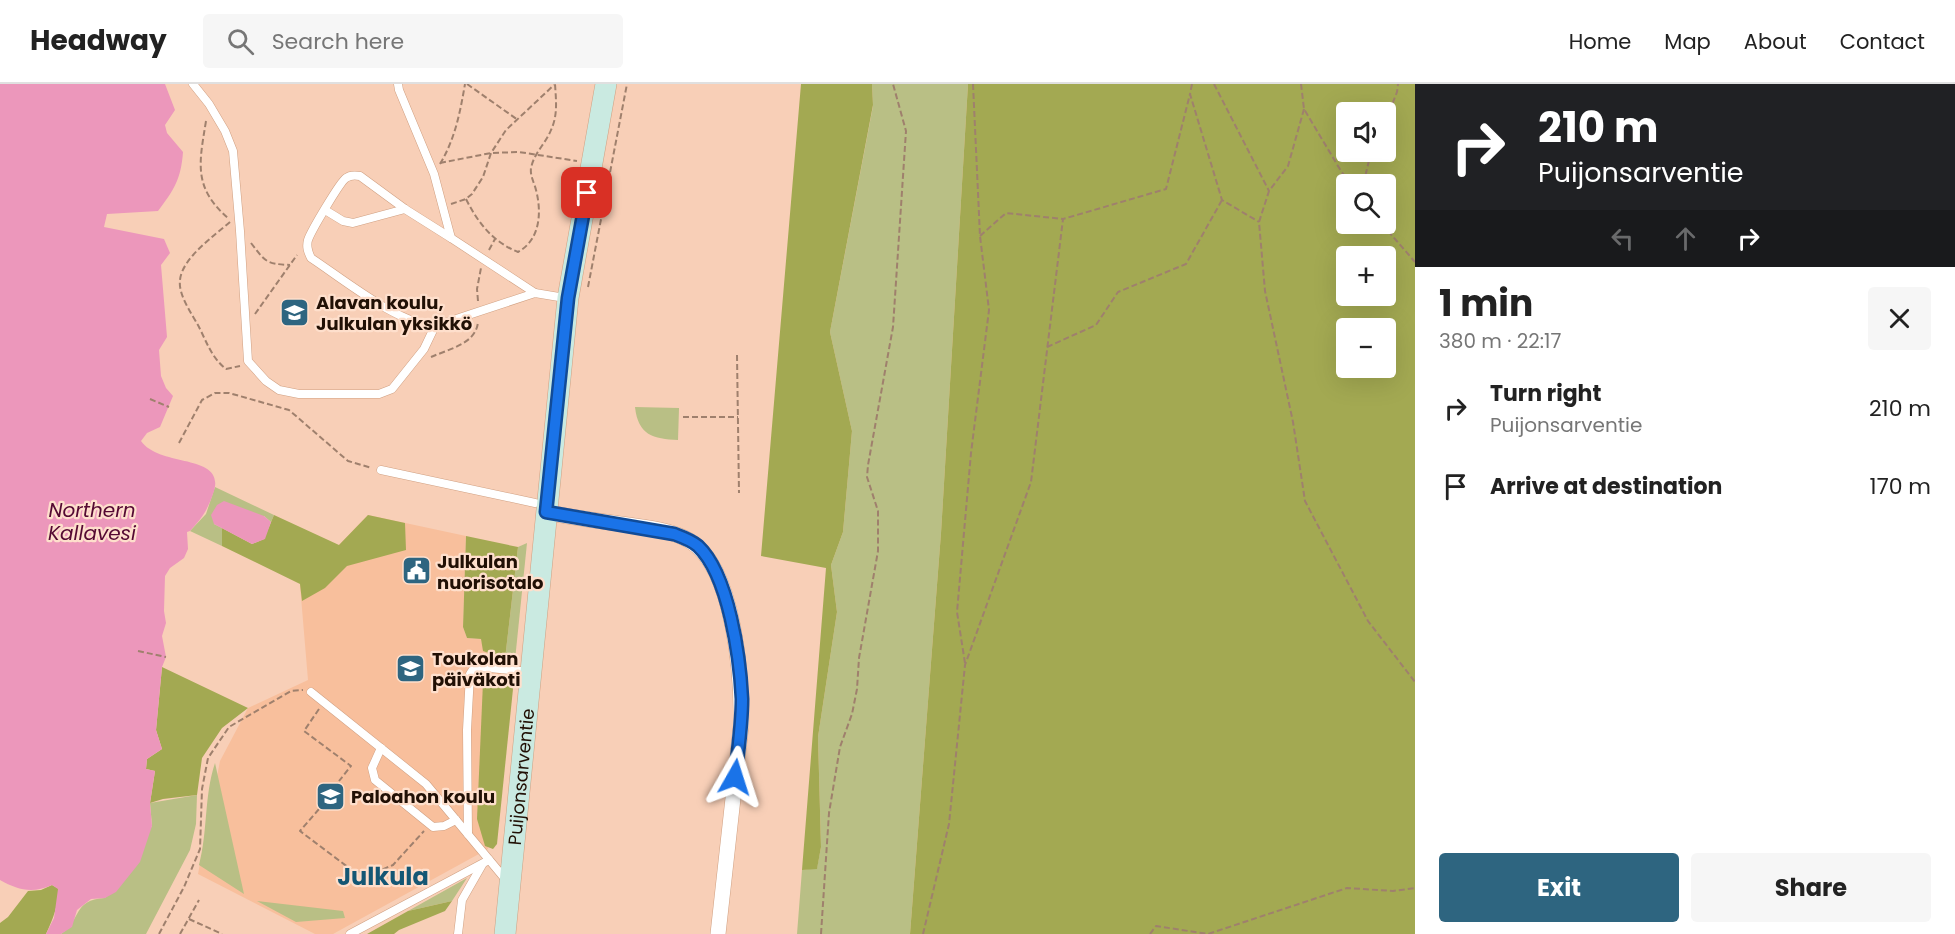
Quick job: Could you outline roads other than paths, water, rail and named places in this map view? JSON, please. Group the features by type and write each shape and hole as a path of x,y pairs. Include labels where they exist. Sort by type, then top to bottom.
{"main road":[{"name":"Puijonsarventie","path":"505,934 531,672 541,507 568,298 606,84"}],"street":[{"path":"541,507 658,530 689,540 699,547 706,557 723,589 739,661 742,700 718,934"}],"lane":[{"path":"193,84 209,104 225,131 233,151 248,361 266,381 279,390 299,394 379,394 392,388 424,349 435,326"},
{"path":"399,84 399,90 434,174 452,238"},
{"path":"535,292 435,326 423,325 400,317 311,258 307,249 308,240 345,179 354,175 360,176 405,209 535,292 568,298"},
{"path":"325,210 343,221 353,223 405,209"},
{"path":"381,470 541,507"},
{"path":"468,834 467,730 470,674 479,667 531,672"},
{"path":"311,692 426,784 468,834 486,862 511,886"},
{"path":"381,747 372,768 375,780 433,827 444,826 456,820"},
{"path":"350,934 486,862"},
{"path":"458,934 462,900 486,862"}],"water":[{"name":"Northern Kallavesi","path":"0,84 165,84 175,110 165,125 167,133 183,152 176,184 158,211 107,214 104,227 164,239 170,253 161,265 167,337 159,350 161,376 166,388 173,396 160,427 147,433 141,441 162,455 201,466 210,471 215,479 214,491 207,508 187,532 188,549 184,558 170,568 165,576 166,623 162,636 166,657 162,667 156,730 162,749 147,759 146,769 155,771 150,803 152,826 140,862 116,892 105,898 91,899 77,910 72,927 61,934 46,934 54,918 58,889 52,885 25,890 0,880"},
{"path":"224,501 264,516 271,522 265,539 252,544 214,524 211,515 217,505"}],"place":[{"name":"Alavan koulu, Julkulan yksikkö","path":"295,312"},
{"name":"Julkulan nuorisotalo","path":"416,571"},
{"name":"Toukolan päiväkoti","path":"411,668"},
{"name":"Paloahon koulu","path":"330,796"}],"district":[{"name":"Julkula","path":"383,876"}]}
